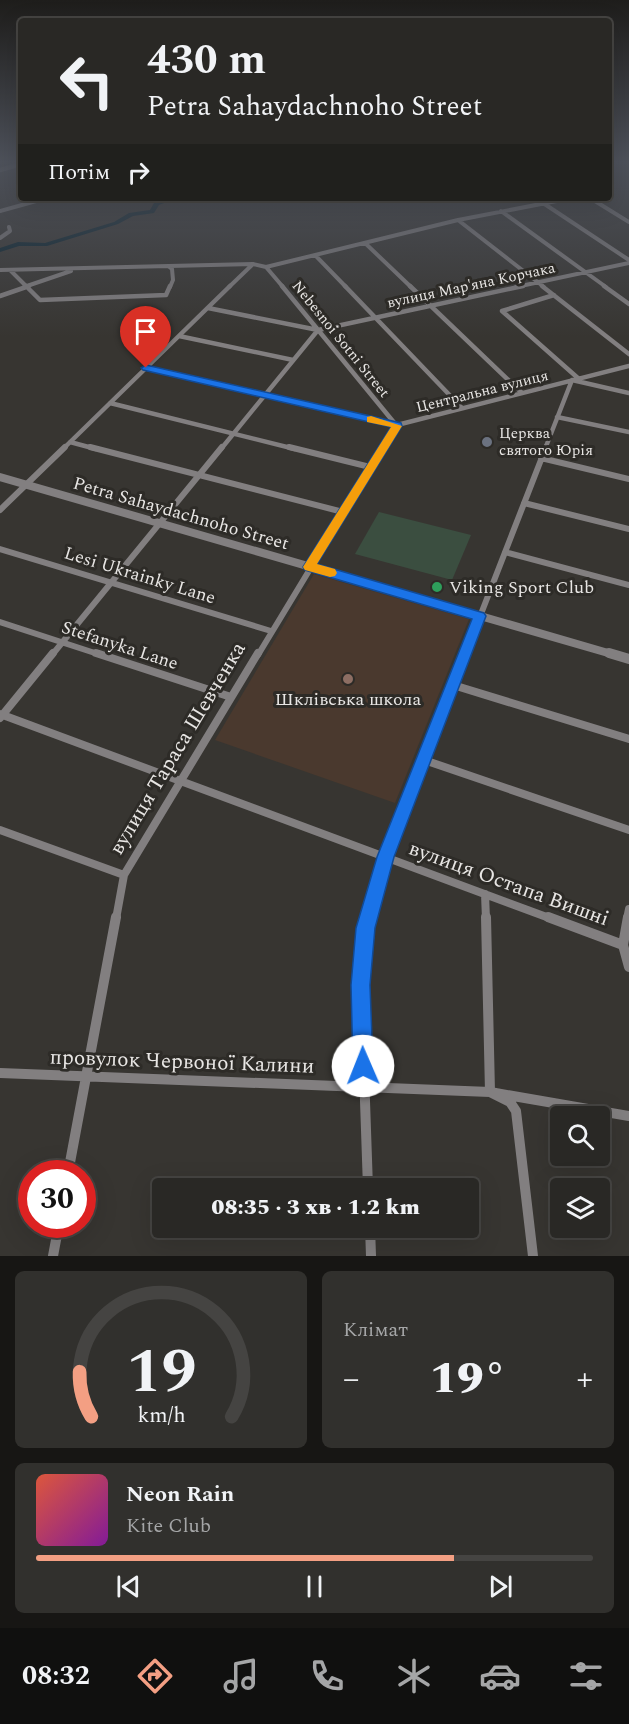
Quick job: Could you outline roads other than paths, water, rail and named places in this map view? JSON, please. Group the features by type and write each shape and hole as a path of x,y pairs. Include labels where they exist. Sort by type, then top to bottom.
{"street":[{"path":"0,270 225,267 253,264 266,267 458,220 629,354"},
{"path":"512,220 629,304"},
{"path":"567,220 629,262"},
{"path":"0,237 9,231 9,227"},
{"path":"365,243 522,393"},
{"path":"315,255 462,408"},
{"name":"вулиця Мар'яна Корчака","path":"318,330 629,262"},
{"path":"0,510 253,264"},
{"path":"10,270 40,300 166,295 173,280 172,269 168,266"},
{"name":"Nebesnoi Sotni Street","path":"266,267 397,426"},
{"path":"0,296 76,268"},
{"path":"554,295 502,311 579,379"},
{"path":"1,716 318,330 208,308"},
{"path":"179,336 293,360"},
{"name":"Центральна вулиця","path":"309,567 397,426 629,366"},
{"path":"146,368 397,426"},
{"path":"368,1178 361,985 366,928 386,857 572,380 629,393"},
{"path":"110,403 370,467"},
{"path":"557,417 629,432"},
{"path":"70,442 343,512"},
{"path":"541,459 629,479"},
{"name":"Petra Sahaydachnoho Street","path":"0,477 629,659"},
{"path":"524,503 629,529"},
{"name":"Lesi Ukrainky Lane","path":"0,549 271,631"},
{"path":"504,552 629,585"},
{"name":"вулиця Тараса Шевченка","path":"70,1160 123,875 309,567"},
{"name":"Stefanyka Lane","path":"0,622 231,697"},
{"path":"453,685 629,739"},
{"name":"вулиця Остапа Вишні","path":"1,716 623,945"},
{"path":"424,760 629,830"},
{"path":"0,830 123,875"},
{"path":"485,894 490,1092 510,1102 516,1111 533,1256"},
{"path":"629,909 623,945 629,967"},
{"name":"провулок Червоної Калини","path":"0,1073 490,1092 629,1116"},
{"path":"53,1256 56,1238"},
{"path":"370,1238 371,1256"}],"waterway":[{"path":"0,250 18,244 45,245 122,220"}],"place":[{"name":"Церква святого Юрія","path":"487,442"},
{"name":"Viking Sport Club","path":"437,587"},
{"name":"Шклівська школа","path":"348,679"}]}
